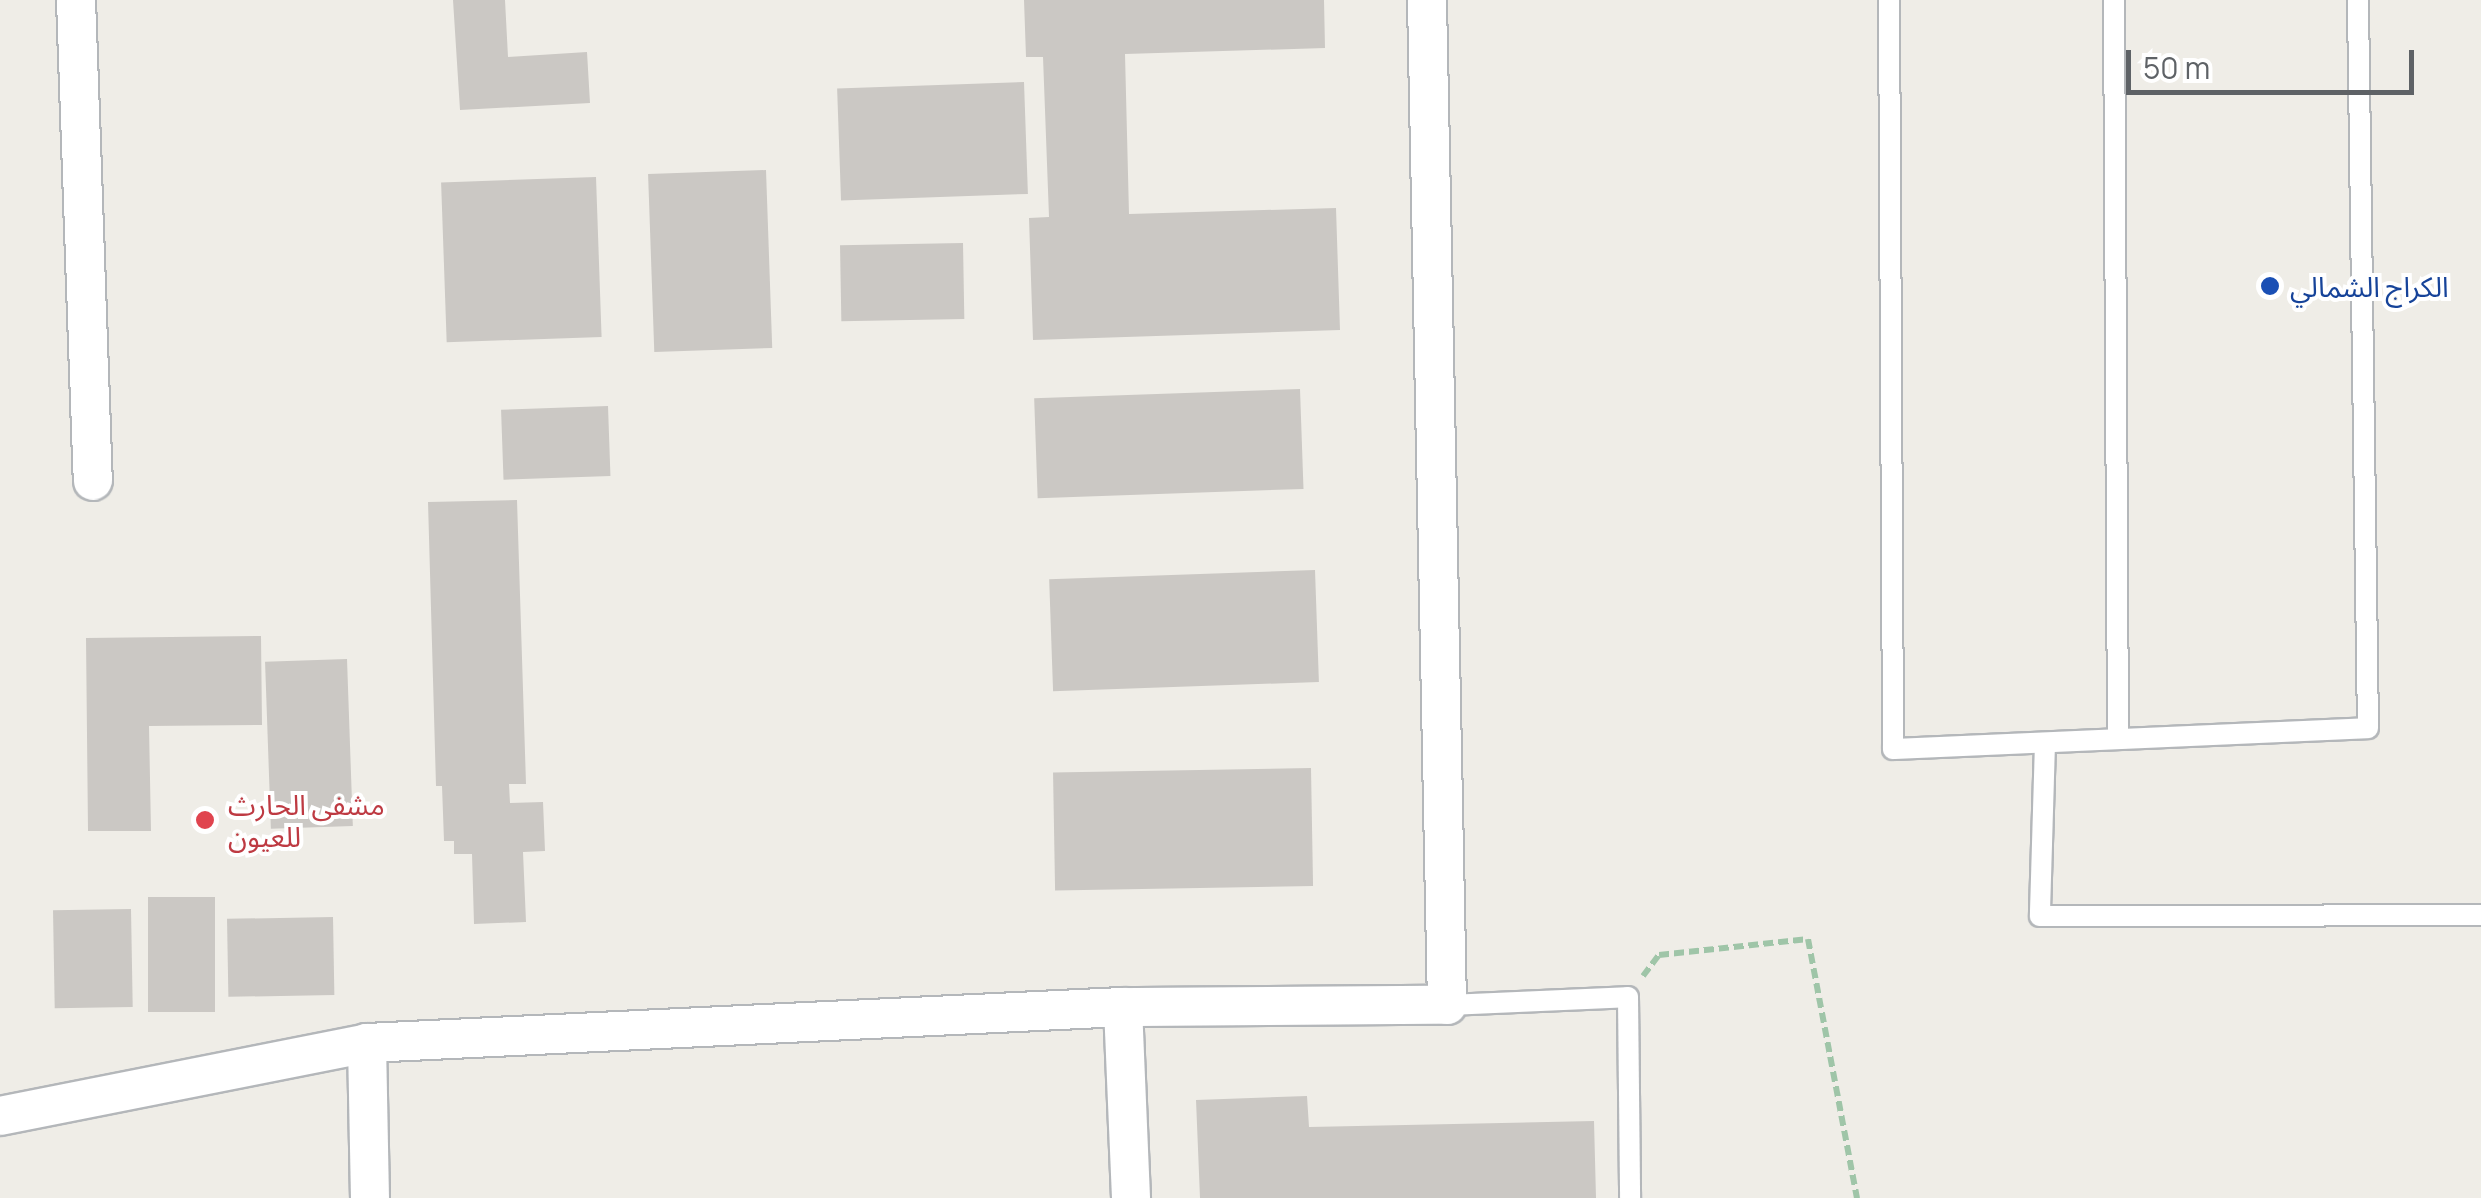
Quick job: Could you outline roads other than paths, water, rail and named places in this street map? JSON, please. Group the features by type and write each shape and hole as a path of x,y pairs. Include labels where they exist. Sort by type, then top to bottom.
{"street":[{"path":"76,0 93,481"},
{"path":"0,1116 367,1042 1123,1007 1446,1005 1428,0"},
{"path":"1123,1007 1131,1198"},
{"path":"367,1042 370,1198"}],"lane":[{"path":"1889,0 1893,750 2368,728 2358,0"},
{"path":"2114,0 2118,739"},
{"path":"2045,742 2040,916 2481,915"},
{"path":"1446,1005 1628,997 1630,1198"}],"place":[{"name":"الكراج الشمالي","path":"2270,286"},
{"name":"مشفى الحارث للعيون","path":"205,820"}]}
